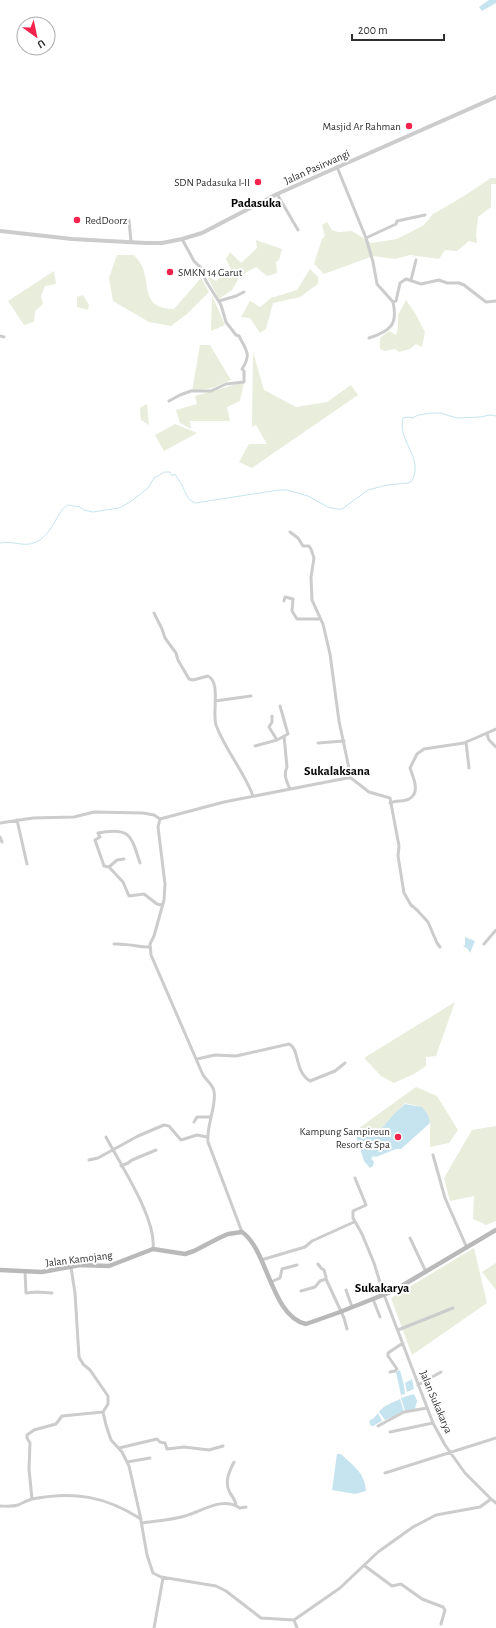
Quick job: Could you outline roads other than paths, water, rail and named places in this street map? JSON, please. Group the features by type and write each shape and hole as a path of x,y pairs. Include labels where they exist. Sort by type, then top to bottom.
{"main road":[{"path":"153,1249 185,1254 228,1234 242,1232 249,1238 282,1303 295,1318 304,1323 310,1323 384,1294 426,1272 496,1230"},
{"name":"Jalan Kamojang","path":"0,1270 42,1272 80,1265 113,1265 153,1249"}],"street":[{"name":"Jalan Pasirwangi","path":"0,232 72,239 131,242 162,243 182,239 207,230 278,194 496,97"},
{"path":"337,167 366,238 373,262 377,284 393,302 396,316 393,324 382,333 370,338"},
{"path":"278,194 298,230"},
{"path":"366,238 396,224 396,221 425,214"},
{"path":"128,220 131,242"},
{"path":"169,401 191,391 211,391 226,384 244,382 244,371 242,369 248,356 239,336 236,335 226,322 218,301 206,281 201,268 194,260 182,239"},
{"path":"411,280 416,260"},
{"path":"393,302 396,301 400,283 406,279 421,284 439,280 447,283 464,285 486,302 496,301"},
{"path":"218,301 244,292"},
{"path":"0,336 4,337"},
{"path":"290,532 298,538 303,546 309,546 313,553 314,558 311,577 312,596 314,606 321,619 330,654 339,721 351,778 369,792 390,798 399,846 398,856 404,893 410,905 428,922 440,947"},
{"path":"284,601 285,597 293,599 292,611 297,619 321,619"},
{"path":"154,613 162,628 165,638 176,654 189,679 193,680 208,676 210,677 214,686 216,724 232,758 246,781 252,796"},
{"path":"215,701 251,696"},
{"path":"254,746 277,740 288,733 280,706"},
{"path":"272,716 272,722 269,727 277,740"},
{"path":"390,803 408,800 412,796 416,782 410,768 417,754 424,749 466,742 496,729"},
{"path":"486,734 489,740 496,746"},
{"path":"284,736 287,767 285,771 290,789"},
{"path":"318,743 344,741"},
{"path":"466,742 469,768"},
{"path":"0,823 17,820 74,817 94,812 143,813 154,815 160,819 252,796 351,778"},
{"path":"160,819 158,827 165,884 162,905 150,947 152,958 205,1078 214,1090 207,1137 208,1144 242,1232"},
{"path":"17,820 27,864"},
{"path":"140,863 131,839 126,833 113,830 98,833 100,837 95,840 103,864 123,882 129,896 143,894 157,904 162,905"},
{"path":"0,837 2,842"},
{"path":"108,867 116,861 124,859"},
{"path":"484,944 496,930"},
{"path":"114,944 150,947"},
{"path":"197,1059 211,1055 236,1056 289,1044 294,1048 300,1071 310,1081 335,1070 345,1063"},
{"path":"194,1122 197,1117 211,1117"},
{"path":"89,1160 164,1125 169,1126 181,1140 197,1135 207,1137"},
{"path":"106,1137 136,1192 149,1222 154,1243 153,1249"},
{"path":"121,1166 156,1150"},
{"path":"433,1155 444,1198 467,1248"},
{"path":"261,1260 305,1247 312,1241 354,1222 352,1212 366,1205 355,1178"},
{"name":"Jalan Sukakarya","path":"354,1222 362,1234 372,1258 384,1294 433,1423 465,1473 491,1500 496,1503"},
{"path":"410,1238 426,1272"},
{"path":"318,1264 324,1270 326,1279 347,1329"},
{"path":"271,1282 280,1278 282,1269 297,1265"},
{"path":"71,1267 75,1293 78,1354 83,1364 90,1370 108,1396 108,1404 103,1412 108,1433 127,1462 142,1523 145,1547 152,1571 155,1575 163,1578 220,1587 260,1618 294,1620 340,1588 381,1549 424,1521 444,1513 480,1507 491,1500"},
{"path":"25,1271 26,1293 52,1293"},
{"path":"301,1291 315,1286 326,1279"},
{"path":"346,1290 352,1307"},
{"path":"372,1299 380,1317"},
{"path":"398,1330 453,1308"},
{"path":"390,1372 397,1369 387,1353 403,1343"},
{"path":"418,1385 441,1372"},
{"path":"378,1426 404,1412 427,1408"},
{"path":"32,1499 29,1469 30,1444 26,1436 34,1430 56,1424 62,1416 103,1412"},
{"path":"390,1432 433,1423"},
{"path":"119,1448 157,1438 160,1442 165,1443 167,1449 184,1447 210,1450 223,1446"},
{"path":"385,1473 496,1438"},
{"path":"127,1462 150,1458"},
{"path":"234,1462 228,1473 227,1482 229,1491 235,1499 236,1505"},
{"path":"0,1506 13,1506 32,1499 74,1495 86,1496 120,1506 141,1519"},
{"path":"142,1523 183,1516 213,1504 236,1505 240,1508 246,1506"},
{"path":"364,1566 392,1586 401,1584 422,1599 443,1607 445,1610 441,1624"},
{"path":"154,1628 163,1578"},
{"path":"294,1620 297,1628"}],"water":[{"path":"489,0 496,0 496,3 482,11 479,7"},
{"path":"465,937 475,941 470,953 468,949 463,946 465,945"},
{"path":"405,1104 422,1107 428,1115 430,1123 401,1149 396,1149 371,1158 374,1162 373,1166 370,1168 364,1161 356,1136 359,1133 379,1132 394,1114"},
{"path":"400,1370 405,1394 401,1395 396,1372"},
{"path":"412,1379 414,1389 407,1392 405,1383"},
{"path":"414,1394 417,1401 415,1409 405,1411 401,1398"},
{"path":"400,1399 404,1412 385,1420 379,1412 386,1406"},
{"path":"378,1413 382,1421 371,1426 369,1421"},
{"path":"337,1454 341,1454 358,1470 365,1484 366,1491 355,1494 332,1490"}],"waterway":[{"path":"0,543 9,542 32,544 36,542 47,533 61,511 68,505 80,507 84,510 93,512 119,508 130,502 148,488 154,478 165,472 170,472 172,476 175,474 188,498 195,503 287,490 308,496 328,507 342,509 368,490 412,481 415,472 415,464 402,427 403,418 413,418 418,415 432,413 440,413 457,418 490,415 496,416"}],"place":[{"name":"Masjid Ar Rahman","path":"409,126"},
{"name":"SDN Padasuka I-II","path":"258,182"},
{"name":"RedDoorz","path":"77,220"},
{"name":"SMKN 14 Garut","path":"170,272"},
{"name":"Kampung Sampireun Resort & Spa","path":"398,1137"}],"district":[{"name":"Padasuka","path":"256,203"},
{"name":"Sukalaksana","path":"337,771"},
{"name":"Sukakarya","path":"382,1288"}]}
